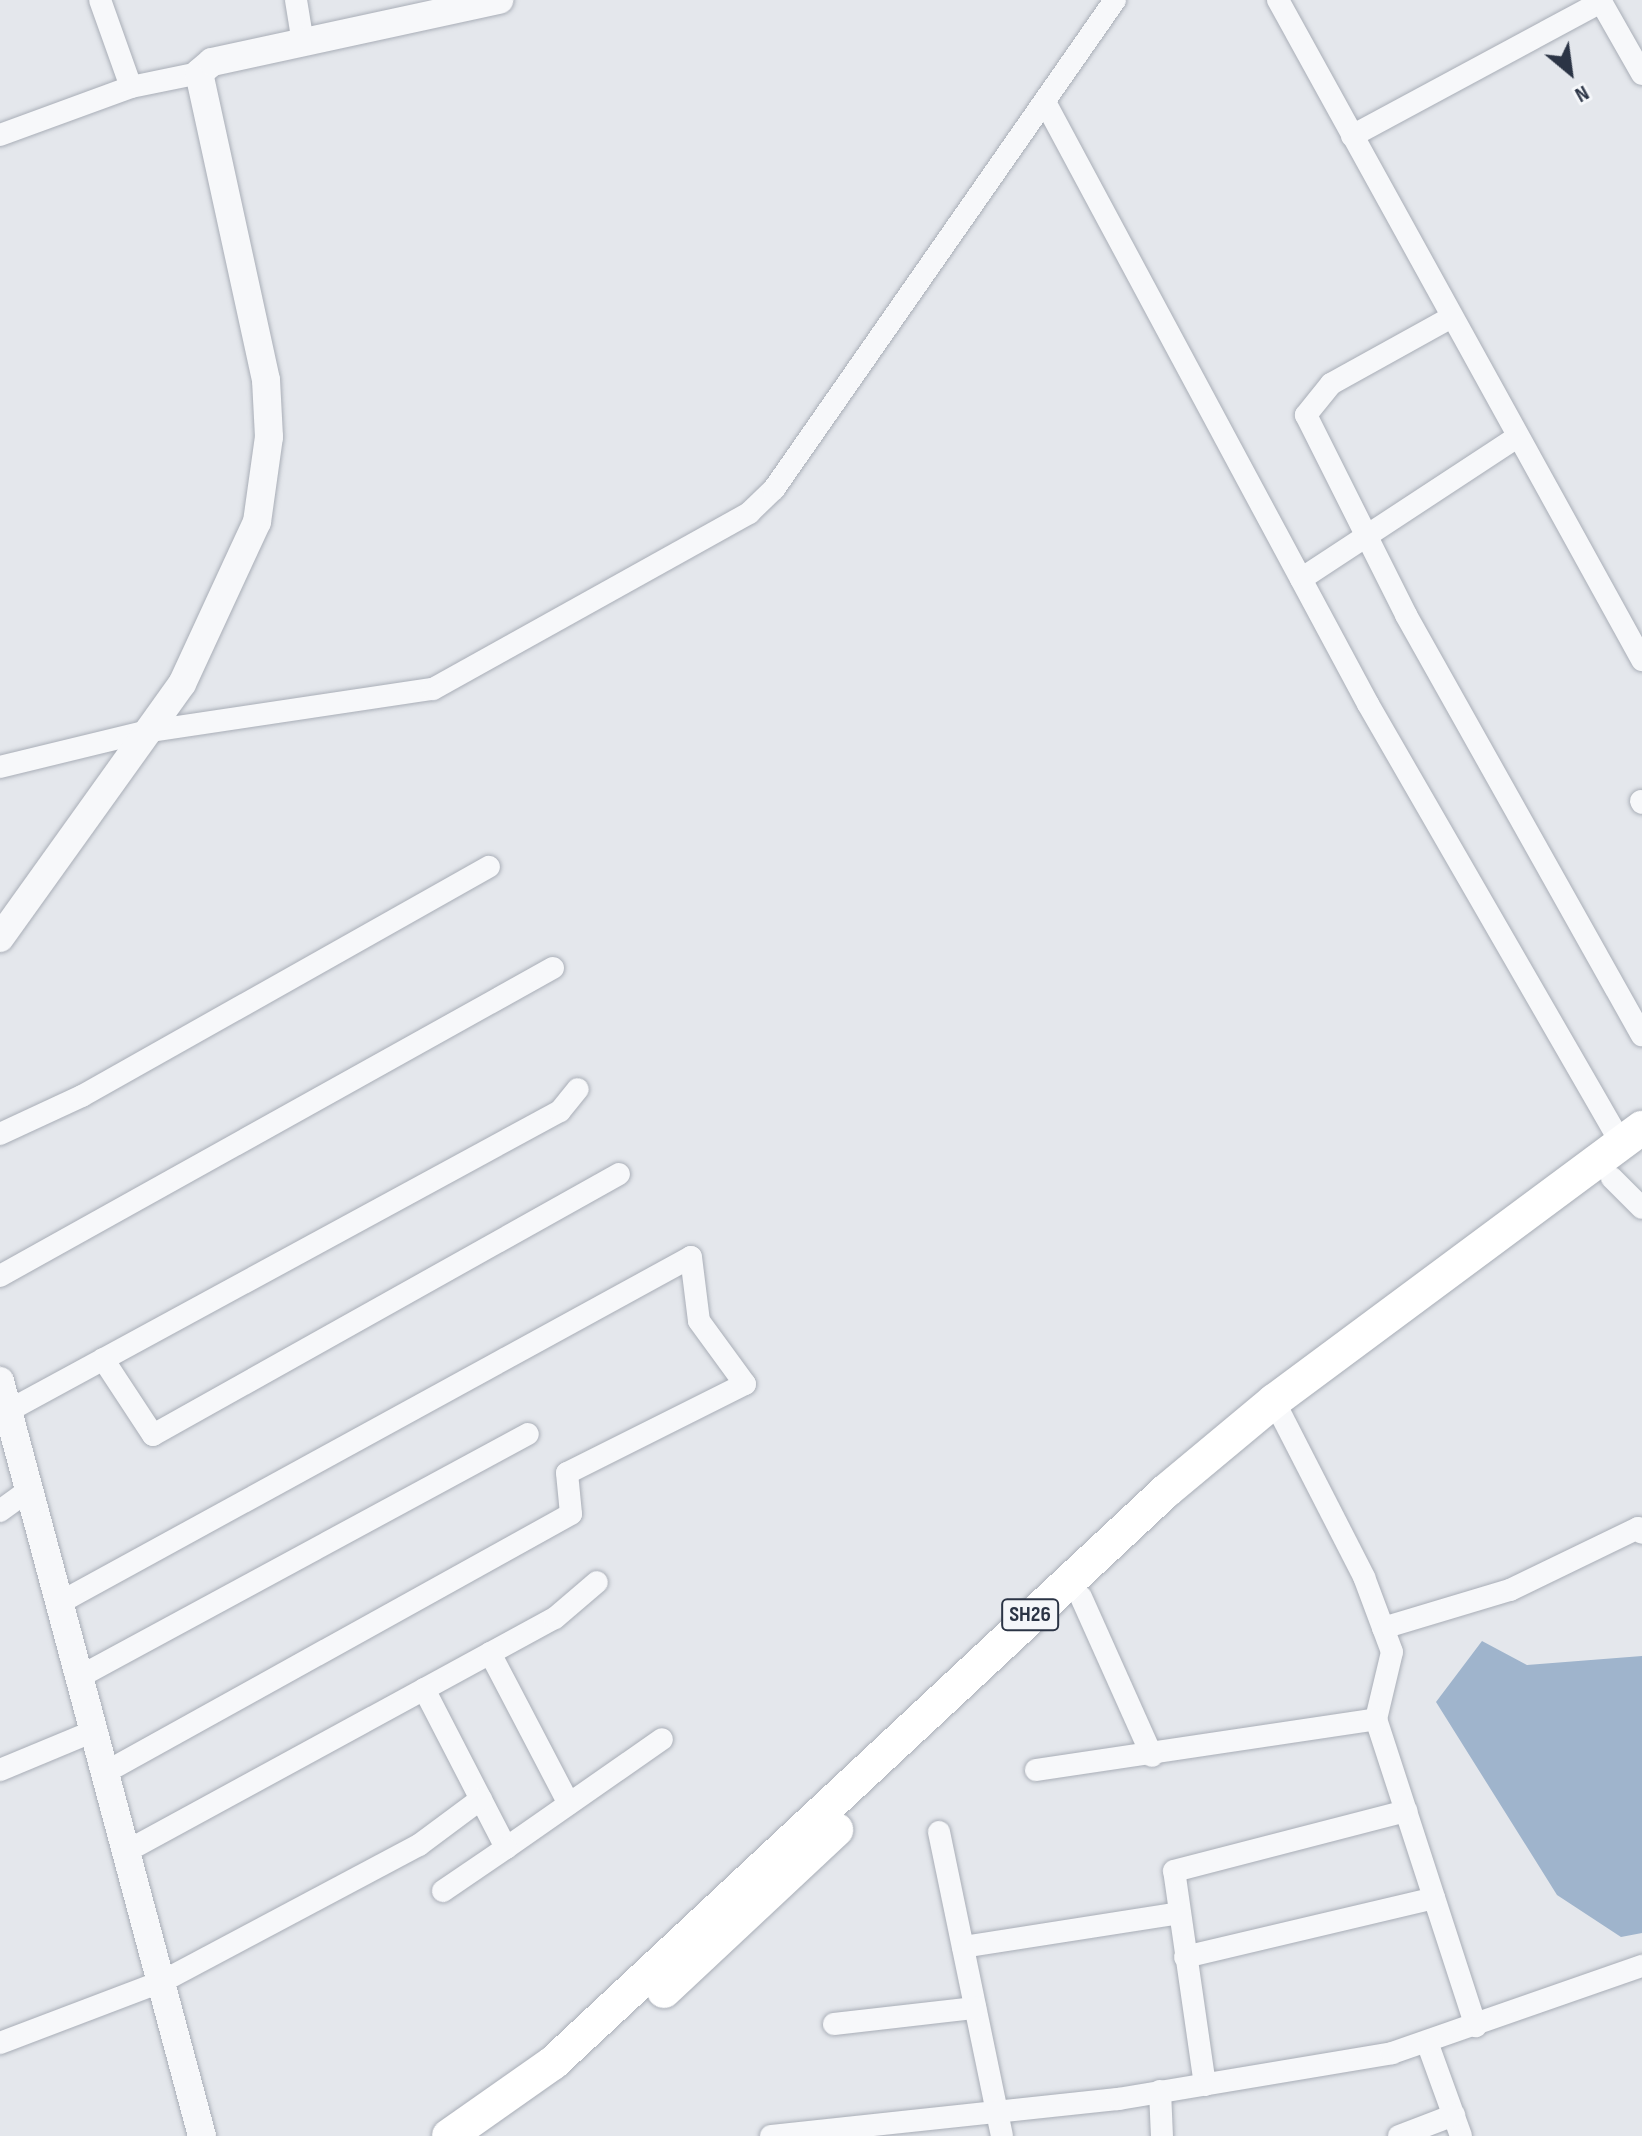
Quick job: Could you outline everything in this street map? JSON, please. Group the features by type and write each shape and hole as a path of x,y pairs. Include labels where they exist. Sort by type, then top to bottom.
{"main road":[{"name":"SH26","path":"480,2136 560,2082 738,1926 1279,1410 1612,1178 1635,1142"},
{"name":"SH26","path":"449,2136 553,2063 939,1699 1279,1410 1635,1142"}],"street":[{"path":"100,0 131,87"},
{"path":"296,0 303,43"},
{"path":"0,135 131,87 199,73 212,62 499,0"},
{"path":"0,767 144,732 433,689 749,513 774,489 1046,104 1115,0"},
{"path":"1278,0 1450,318 1642,660"},
{"path":"1352,136 1601,1 1642,74"},
{"path":"0,938 144,732 182,684 236,577 257,522 269,437 266,380 199,73"},
{"path":"1046,104 1301,579 1635,1142"},
{"path":"1450,318 1309,403 1313,437 1642,1035"},
{"path":"1301,579 1517,437"},
{"path":"0,1134 82,1096 489,867"},
{"path":"0,1276 553,968"},
{"path":"8,1411 560,1111 578,1089"},
{"path":"103,1359 153,1435 619,1174"},
{"path":"1612,1178 1642,1208"},
{"path":"61,1602 691,1257 699,1321 745,1384 567,1473 571,1514 108,1771"},
{"path":"0,1381 108,1771 202,2136"},
{"path":"1279,1410 1392,1652 1376,1719 1476,2026"},
{"path":"81,1676 528,1434"},
{"path":"0,1511 30,1489"},
{"path":"1383,1628 1510,1590 1638,1528 1642,1533"},
{"path":"129,1850 555,1618 597,1582"},
{"path":"1081,1597 1152,1756"},
{"path":"490,1653 569,1804"},
{"path":"424,1689 506,1848"},
{"path":"1036,1770 1152,1756 1376,1719"},
{"path":"0,1770 96,1730"},
{"path":"443,1891 662,1739"},
{"path":"0,2043 163,1981 419,1845 481,1799"},
{"path":"1205,2085 1179,1913 1177,1869 1406,1811"},
{"path":"939,1832 1002,2136"},
{"path":"1185,1957 1434,1898"},
{"path":"963,1947 1179,1913"},
{"path":"771,2136 1205,2085 1427,2042 1642,1966"},
{"path":"834,2024 975,2008"},
{"path":"1399,2136 1458,2125 1427,2042"},
{"path":"1160,2091 1162,2136"}],"water":[{"path":"1482,1641 1527,1665 1642,1656 1642,1933 1621,1937 1557,1895 1436,1702"}]}
